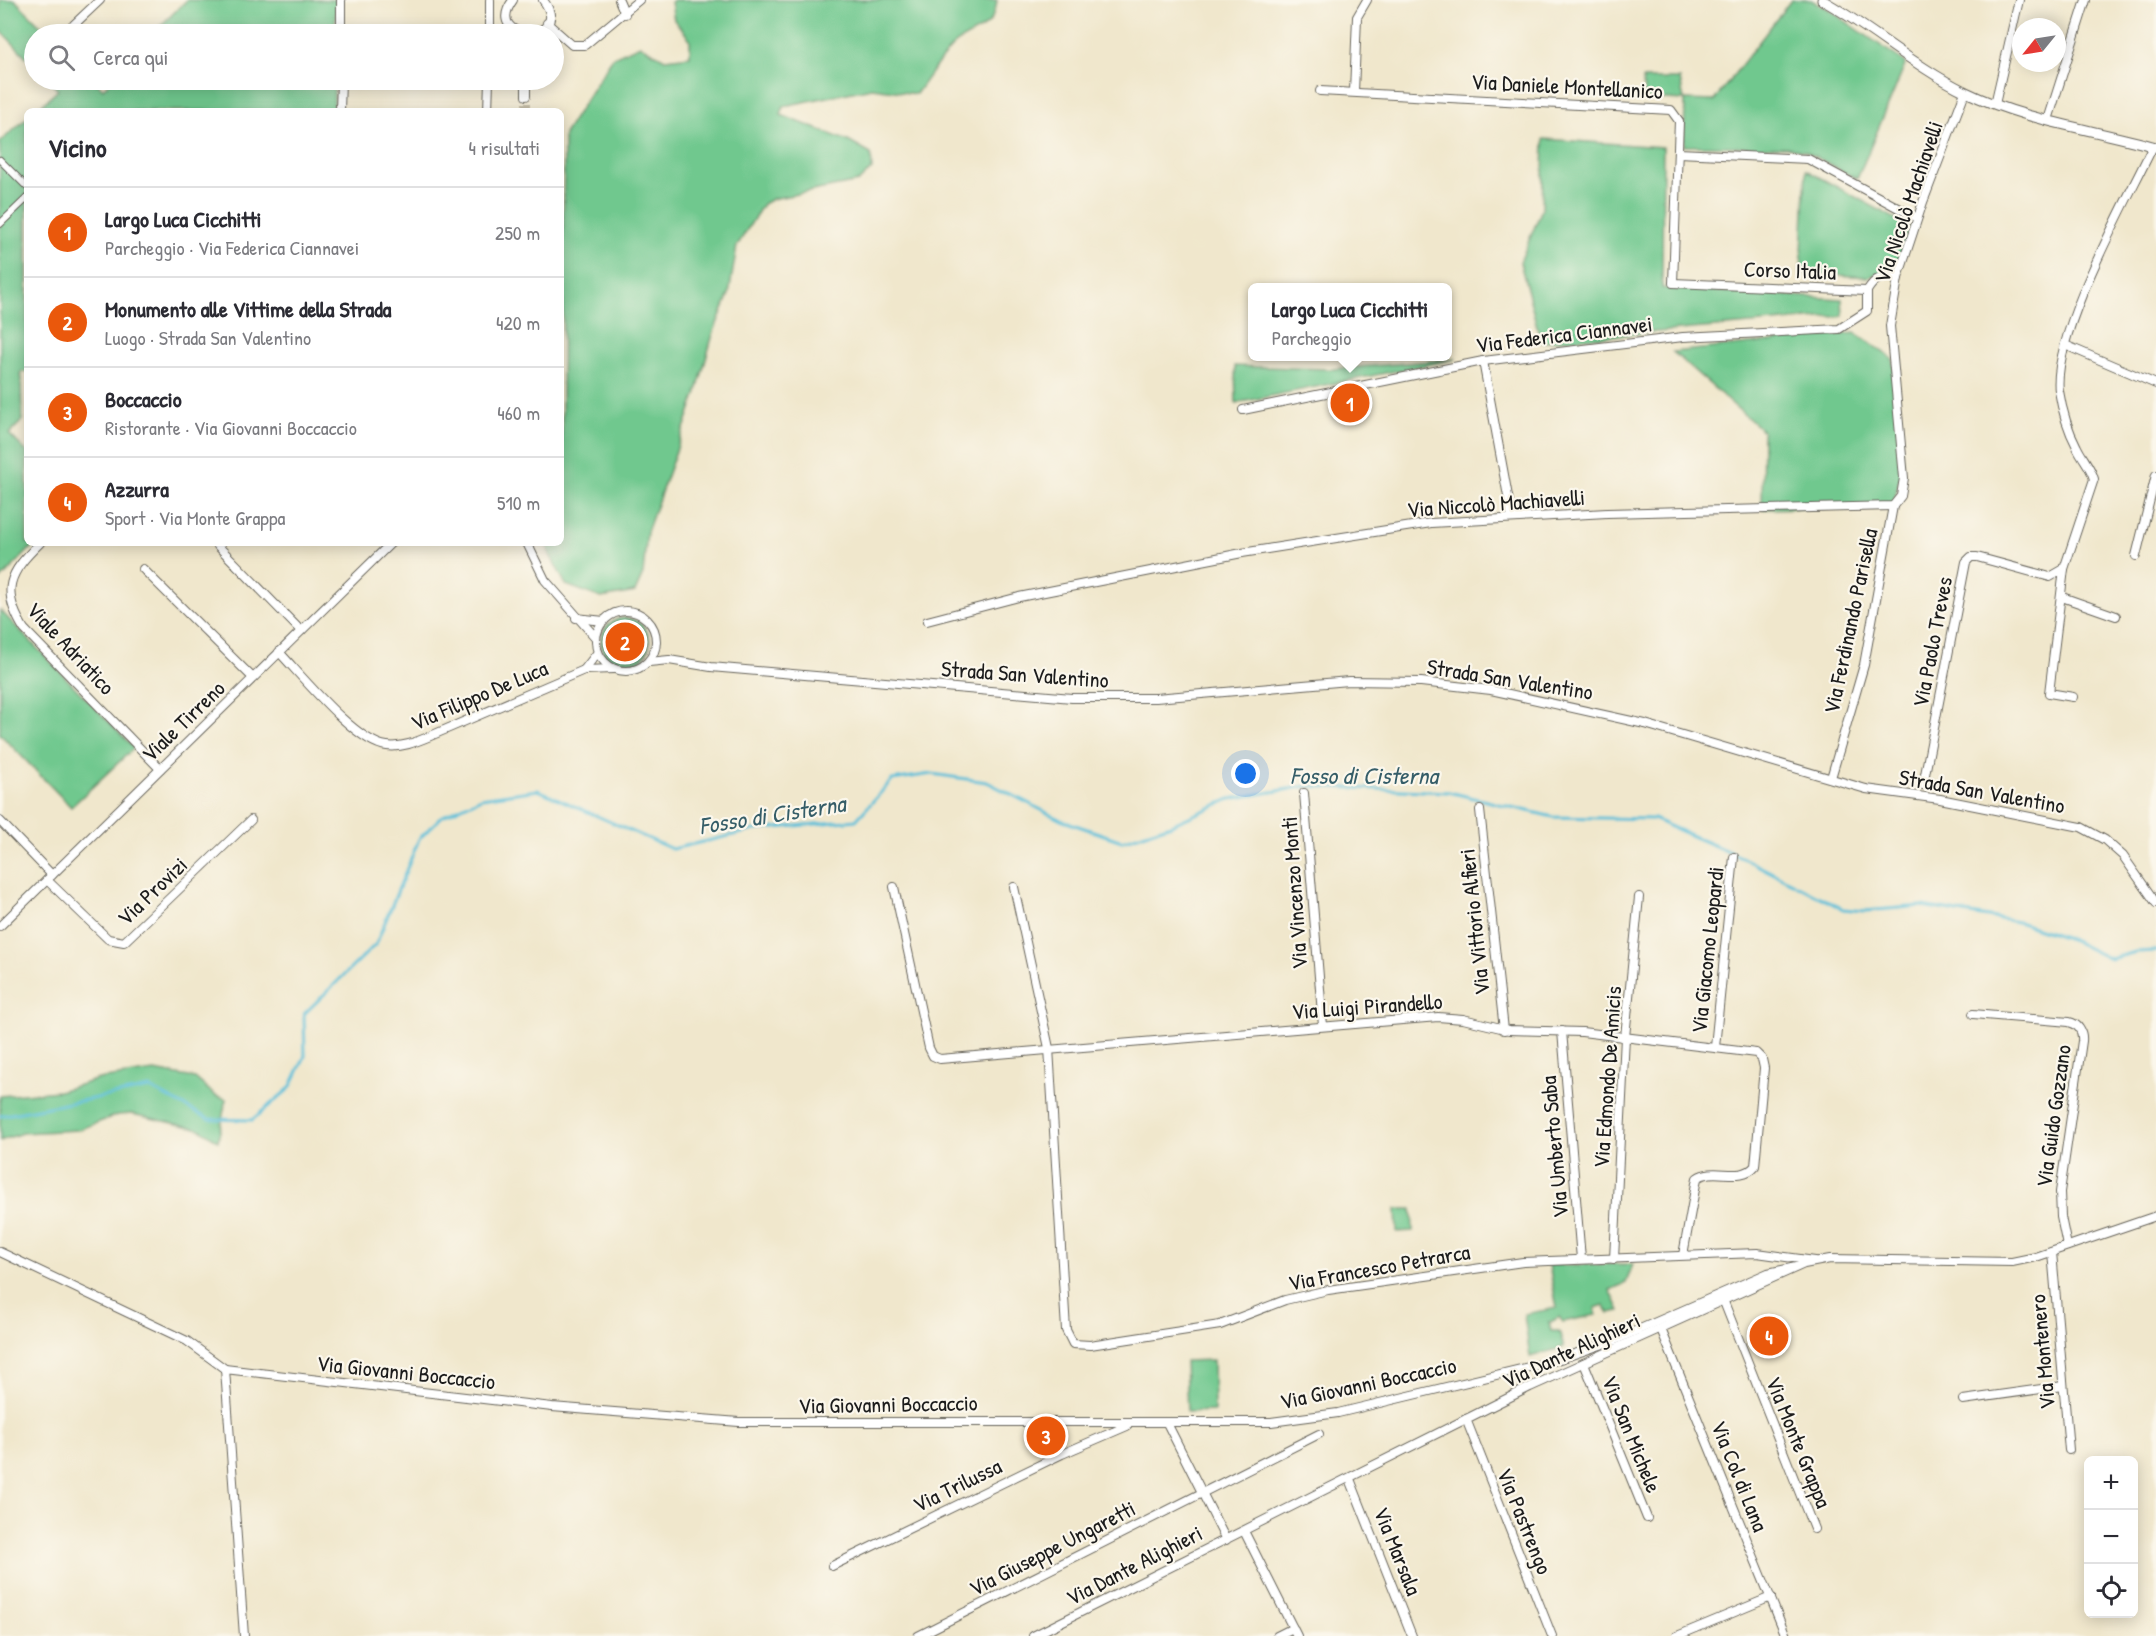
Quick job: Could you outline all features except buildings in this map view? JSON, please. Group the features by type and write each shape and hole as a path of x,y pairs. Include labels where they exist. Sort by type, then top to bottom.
{"street":[{"path":"75,24 100,0"},
{"path":"341,24 342,0"},
{"path":"490,0 490,24"},
{"path":"511,24 508,8 513,0"},
{"path":"543,0 548,9 547,23"},
{"path":"619,0 625,14"},
{"path":"564,39 580,46 591,42 639,0"},
{"path":"1354,92 1357,17 1367,0"},
{"path":"1822,0 1965,92 2048,120 2155,146 2083,292 2065,345 2059,375 2062,404 2073,439 2094,479 2064,569 2049,693 2073,697"},
{"path":"1995,104 2019,0"},
{"path":"2048,120 2086,0"},
{"path":"340,108 341,90"},
{"path":"488,108 489,90"},
{"path":"526,90 526,96"},
{"name":"Via Daniele Montellanico","path":"1320,91 1670,110 1678,118 1673,283"},
{"name":"Via Nicolò Machiavelli","path":"1893,506 1902,492 1904,474 1890,326 1898,278 1917,218 1965,92"},
{"path":"1678,153 1808,159 1917,218"},
{"path":"0,160 24,184"},
{"path":"0,224 24,201"},
{"name":"Corso Italia","path":"1673,283 1867,291 1878,278 1887,275 1898,278"},
{"name":"Via Federica Ciannavei","path":"1243,410 1483,361 1683,338 1839,329 1868,311 1867,291"},
{"path":"2065,345 2156,384"},
{"path":"1483,361 1512,518"},
{"path":"2136,556 2156,475"},
{"name":"Via Niccolò Machiavelli","path":"927,621 1019,597 1242,553 1431,523 1512,518 1893,506"},
{"name":"Via Ferdinando Parisella","path":"1831,778 1864,665 1893,506"},
{"name":"Viale Adriatico","path":"37,546 17,566 7,582 6,596 13,614 24,629 160,769"},
{"path":"218,546 301,631"},
{"name":"Viale Tirreno","path":"0,926 388,546"},
{"path":"528,546 545,580 576,618 596,638"},
{"name":"Via Paolo Treves","path":"1923,785 1966,562 1971,557 1977,557 2045,578 2054,577 2064,569"},
{"path":"143,569 253,678"},
{"path":"2062,597 2116,616"},
{"path":"614,669 606,664 598,652 596,638 604,621 620,612 638,614 652,626 656,645 669,660"},
{"path":"576,618 604,621"},
{"path":"584,670 633,671 649,662 656,645"},
{"name":"Via Filippo De Luca","path":"279,652 359,733 372,742 388,747 410,744 428,737 584,670"},
{"path":"584,670 598,652"},
{"name":"Strada San Valentino","path":"649,662 669,660 711,668 1072,698 1156,698 1331,682 1444,684 1522,695 1614,716 1875,791 1940,799 2081,827 2105,840 2123,856 2156,903"},
{"name":"Via Vincenzo Monti","path":"1304,793 1323,1026"},
{"name":"Via Vittorio Alfieri","path":"1480,810 1504,1030"},
{"name":"Via Provizi","path":"50,877 108,939 122,942 132,936 251,820"},
{"path":"0,821 50,877"},
{"name":"Via Giacomo Leopardi","path":"1715,1047 1734,857"},
{"name":"Via Luigi Pirandello","path":"894,887 929,1048 933,1056 942,1059 1049,1048 1442,1017 1504,1030 1562,1031 1756,1053 1763,1061 1755,1163 1751,1170 1745,1173 1708,1173 1697,1178 1683,1255"},
{"path":"1014,887 1049,1048"},
{"name":"Via Edmondo De Amicis","path":"1614,1259 1625,1037 1639,897"},
{"name":"Via Guido Gozzano","path":"1972,1014 2075,1023 2081,1031 2082,1041 2060,1192 2061,1217 2067,1246"},
{"name":"Via Umberto Saba","path":"1562,1031 1581,1259"},
{"name":"Via Francesco Petrarca","path":"1049,1048 1066,1330 1068,1338 1076,1345 1090,1345 1220,1325 1285,1300 1336,1288 1523,1262 1768,1254 1815,1261"},
{"name":"Via Dante Alighieri","path":"1033,1636 1466,1419 1796,1267 1815,1261 2006,1263 2052,1252 2156,1216"},
{"path":"0,1252 192,1344 225,1369 244,1636"},
{"name":"Via Montenero","path":"2052,1252 2069,1450"},
{"name":"Via Giovanni Boccaccio","path":"225,1369 552,1407 739,1422 1249,1423 1325,1415 1534,1367 1609,1342 1772,1271 1796,1267"},
{"name":"Via Monte Grappa","path":"1724,1302 1814,1528"},
{"name":"Via Col di Lana","path":"1660,1329 1786,1636"},
{"name":"Via San Michele","path":"1584,1363 1647,1518"},
{"path":"1963,1400 2063,1386"},
{"name":"Via Pastrengo","path":"1466,1419 1552,1636"},
{"path":"1167,1423 1226,1540"},
{"name":"Via Trilussa","path":"832,1566 1062,1454 1131,1424"},
{"name":"Via Giuseppe Ungaretti","path":"918,1636 1319,1434"},
{"name":"Via Marsala","path":"1350,1479 1412,1636"},
{"path":"1244,1531 1295,1632 1277,1636"},
{"path":"1677,1636 1771,1597"}],"green space":[{"path":"0,0 15,0 39,24 24,24 24,55 0,30"},
{"path":"187,0 336,0 335,24 162,24"},
{"path":"674,0 997,0 992,19 987,25 954,45 916,94 872,88 784,106 781,115 848,141 871,154 872,169 858,182 772,199 763,204 737,246 729,294 713,334 696,395 647,532 643,574 635,592 601,598 566,585 547,546 564,546 564,134 613,57 640,45 665,59 690,56 690,39 674,20 671,2"},
{"path":"1791,0 1811,0 1825,7 1906,63 1857,179 1805,151 1786,147 1684,146 1685,100 1714,101"},
{"path":"1643,79 1680,79 1684,100 1644,98"},
{"path":"58,90 334,90 334,108 38,108"},
{"path":"24,121 22,421 9,434 24,449 24,546 33,546 0,580 0,142"},
{"path":"1544,139 1663,147 1662,288 1842,299 1843,316 1541,342 1520,262 1542,209"},
{"path":"1806,170 1909,226 1896,271 1884,271 1869,277 1801,273"},
{"path":"1855,333 1893,359 1903,465 1893,506 1762,509 1763,431 1673,352"},
{"path":"1446,361 1236,403 1235,366 1332,369"},
{"path":"0,610 134,748 71,807 0,734"},
{"path":"620,618 630,618 645,628 649,642 645,656 639,662 630,666 620,666 605,656 601,647 601,637 611,622"},
{"path":"154,1071 195,1078 216,1096 226,1099 218,1141 200,1129 132,1114 118,1115 78,1130 22,1133 0,1141 0,1096 59,1091 99,1079"},
{"path":"1396,1209 1412,1209 1413,1231 1397,1232"},
{"path":"1633,1264 1626,1283 1610,1290 1620,1311 1609,1313 1604,1305 1595,1308 1596,1315 1563,1322 1559,1317 1549,1323 1551,1331 1559,1331 1564,1347 1530,1357 1524,1314 1557,1308 1549,1265"},
{"path":"1213,1360 1214,1411 1187,1412 1185,1361"}],"waterway":[{"name":"Fosso di Cisterna","path":"0,1116 150,1088 209,1119 252,1120 290,1088 305,1056 304,1014 376,944 419,839 441,817 481,798 538,790 672,849 755,830 856,820 892,780 932,774 987,782 1061,820 1122,841 1171,825 1230,799 1307,786 1449,792 1553,817 1653,819 1743,858 1843,909 1865,911 1922,906 2018,922 2070,939 2110,959 2136,952 2156,951"}],"tunnel":[{"path":"526,96 526,108"}],"place":[{"name":"Largo Luca Cicchitti","path":"1350,403"},
{"name":"Monumento alle Vittime della Strada","path":"625,642"},
{"name":"Azzurra","path":"1769,1336"},
{"name":"Boccaccio","path":"1046,1436"}]}
